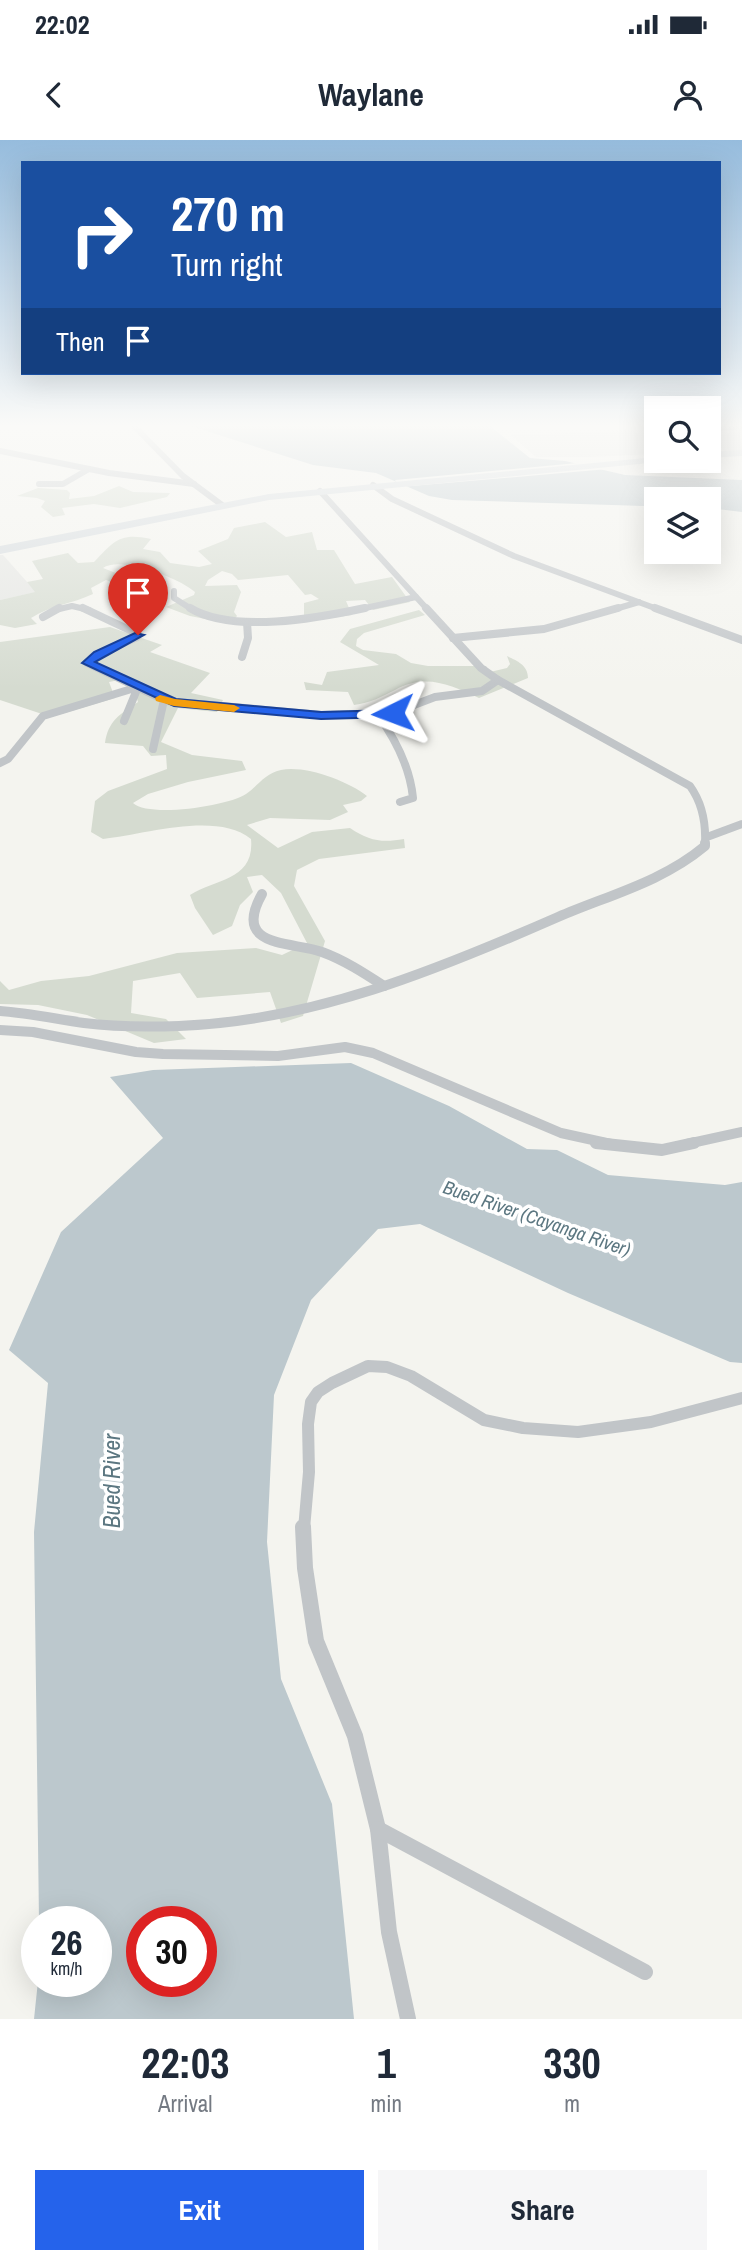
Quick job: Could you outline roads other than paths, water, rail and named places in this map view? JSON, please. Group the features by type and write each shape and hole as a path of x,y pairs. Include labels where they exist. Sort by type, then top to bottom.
{"highway":[{"path":"0,550 179,514"}],"street":[{"path":"0,1012 26,1012 84,1023 182,1026 282,1015 384,986 486,948 633,887 691,858 705,846 707,837 701,800 690,786 481,668 342,514"},
{"path":"423,514 480,541 742,640"},
{"path":"174,591 174,598 185,606 222,619 247,622 269,622 346,611 416,597"},
{"path":"453,638 544,629 639,602"},
{"path":"43,617 61,607 70,606 103,615 137,632 136,637 97,654 87,662 164,700 321,715 378,715 404,711 443,695 482,691 498,680"},
{"path":"242,657 247,638 247,622"},
{"path":"124,721 138,687"},
{"path":"0,763 8,759 43,716 138,687"},
{"path":"153,749 164,700"},
{"path":"378,715 394,737 411,778 413,798 400,803"},
{"path":"707,837 742,824"},
{"path":"262,894 252,918 255,928 262,934 279,945 313,949 335,957 384,986"},
{"path":"0,1030 33,1032 136,1052 163,1054 278,1056 345,1047 373,1053 561,1133 617,1146 662,1150 742,1132"},
{"path":"408,2019 389,1932 378,1829 355,1736 316,1641 305,1568 303,1514 309,1472 308,1424 311,1402 318,1392 332,1382 369,1366 387,1367 411,1376 484,1420 523,1428 578,1432 651,1422 742,1398"},
{"path":"378,1829 645,1972"}],"water":[{"path":"351,1063 449,1106 527,1149 557,1150 608,1175 725,1185 742,1182 742,1363 730,1362 568,1293 420,1224 378,1229 311,1300 274,1395 267,1542 281,1679 332,1804 354,2019 34,2019 36,1997 112,1997 112,1906 39,1906 34,1532 48,1383 9,1350 61,1232 163,1138 110,1077 153,1070"}],"water label":[{"name":"Bued River (Cayanga River)","path":"537,1218"},
{"name":"Bued River","path":"112,1481"}]}
